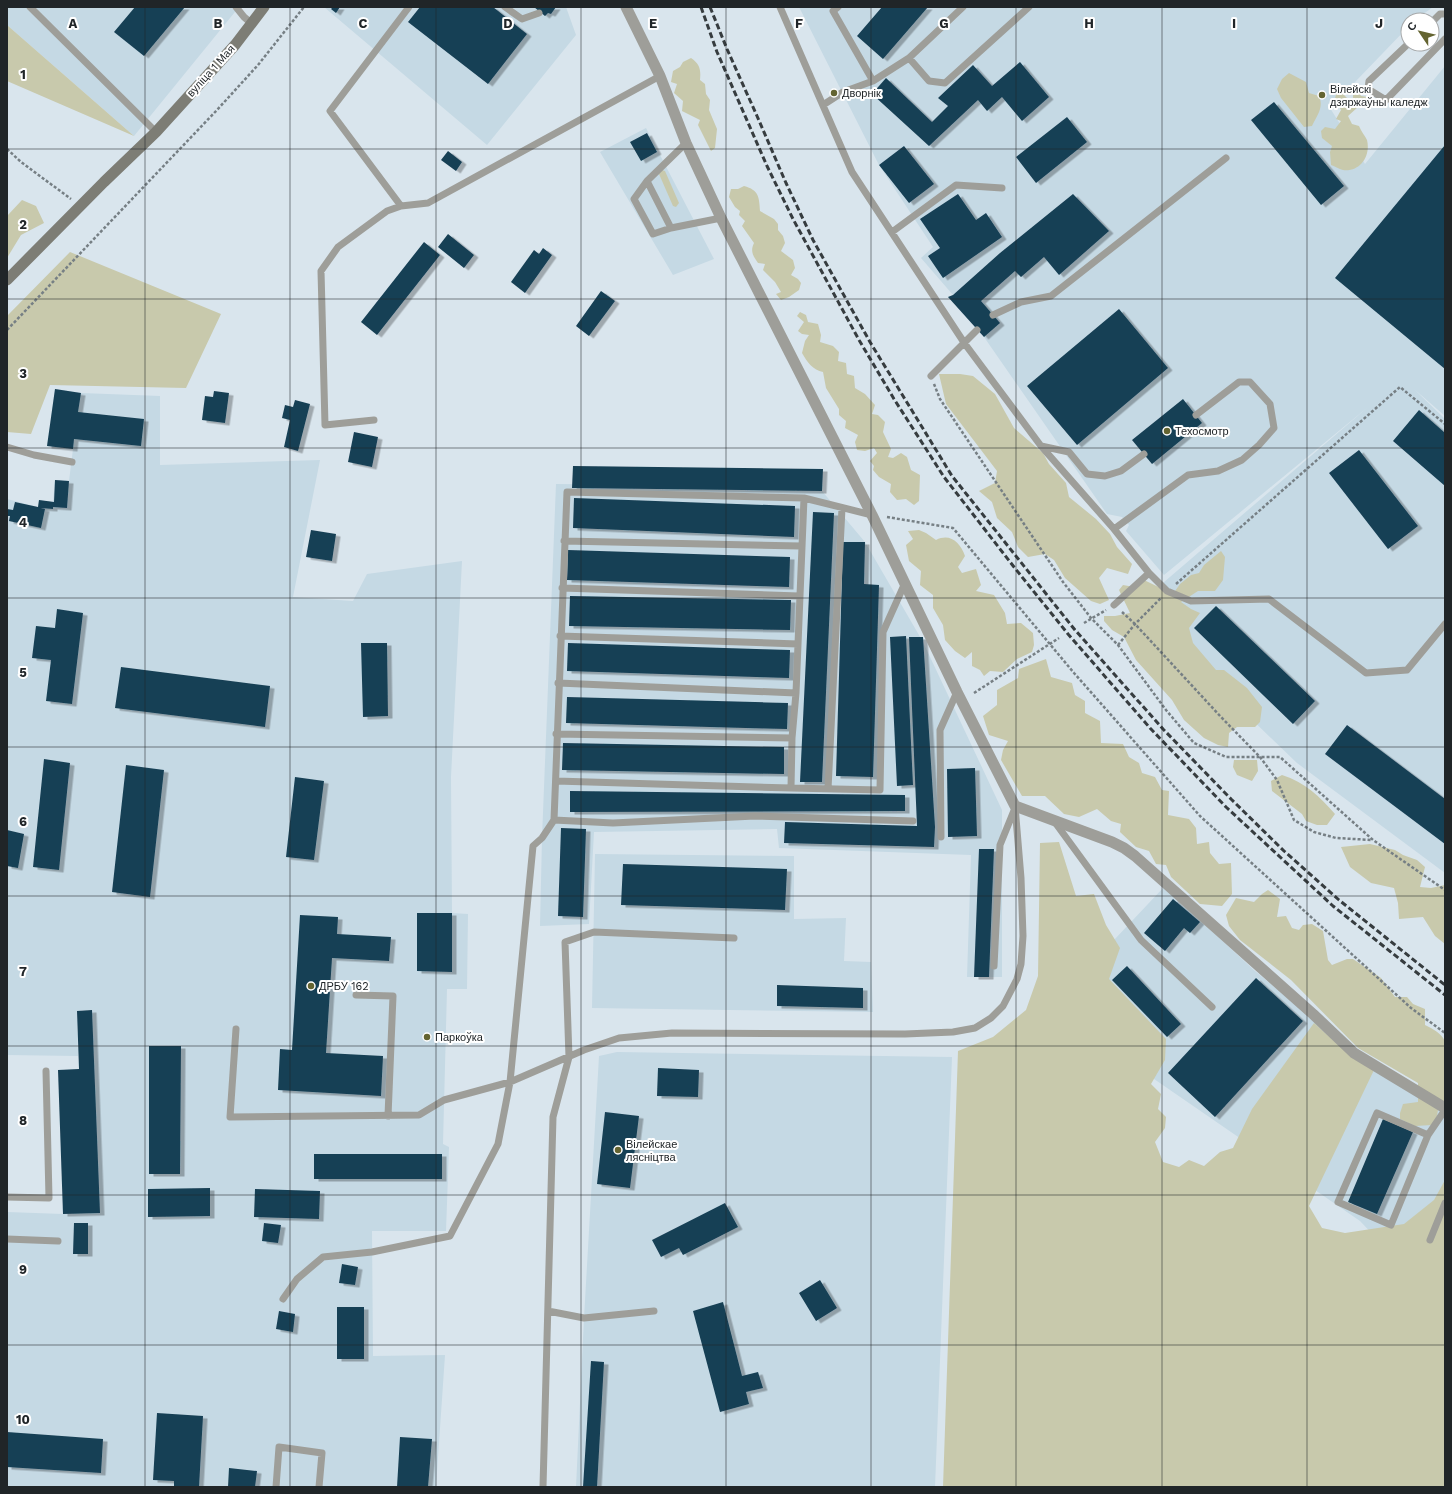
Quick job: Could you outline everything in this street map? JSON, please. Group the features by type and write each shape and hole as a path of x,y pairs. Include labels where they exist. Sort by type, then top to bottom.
{"main road":[{"name":"вуліца 1 Мая","path":"7,280 156,132 235,45 264,7"}],"street":[{"path":"626,7 660,76 686,143 721,218 872,515 957,692 1015,806 1112,842 1124,848 1135,856 1313,1014 1354,1053 1445,1109"}],"lane":[{"path":"30,7 156,132"},
{"path":"236,7 251,23"},
{"path":"401,206 330,111 409,7"},
{"path":"505,7 522,19 539,13"},
{"path":"780,7 852,172 965,344 1041,446 1114,529 1149,573 1168,591 1191,601 1269,599 1366,673 1407,670 1445,624"},
{"path":"838,7 833,11 873,81"},
{"path":"824,105 843,92 873,81 909,58 963,7"},
{"path":"909,58 929,81 945,83 1029,7"},
{"path":"1400,52 1369,81 1368,89 1386,100 1432,52"},
{"path":"374,420 325,424 321,271 338,247 386,211 401,206 428,204 660,76"},
{"path":"686,143 648,181 634,199 653,234 670,228 721,218"},
{"path":"993,315 1020,302 1051,296 1226,158"},
{"path":"648,181 670,228"},
{"path":"892,232 956,185 1002,188"},
{"path":"931,376 965,344 977,330"},
{"path":"1114,529 1188,474 1218,471 1242,460 1259,445 1274,428 1270,404 1250,382 1239,382 1196,415"},
{"path":"1041,446 1069,452 1087,474 1105,476 1121,471 1144,454"},
{"path":"7,447 34,455 72,462"},
{"path":"284,1299 297,1279 323,1257 372,1252 450,1236 498,1144 510,1082 533,846 542,838 554,820 566,492 804,498 872,515"},
{"path":"791,788 792,738 796,693 804,498"},
{"path":"828,789 842,508"},
{"path":"564,541 801,546"},
{"path":"1114,605 1149,573"},
{"path":"556,781 880,790 883,632 905,583"},
{"path":"562,588 799,596"},
{"path":"560,636 798,644"},
{"path":"558,683 796,693"},
{"path":"941,837 940,730 957,692"},
{"path":"556,734 792,738"},
{"path":"994,966 1000,845 1015,806"},
{"path":"236,1029 230,1117 419,1115 444,1100 510,1082 619,1038 672,1033 905,1034 953,1032 975,1028 984,1024 997,1013 1008,998 1017,979 1021,964 1023,936 1021,878 1015,806"},
{"path":"554,820 612,823 755,816 913,821"},
{"path":"1054,820 1141,940 1212,1007"},
{"path":"543,1487 553,1117 569,1057 565,942 594,932 734,938"},
{"path":"356,995 393,996 388,1116"},
{"path":"7,1197 49,1198 46,1071"},
{"path":"1428,1135 1377,1112 1338,1202 1391,1226 1428,1135 1445,1109"},
{"path":"1430,1240 1445,1203"},
{"path":"7,1239 58,1241"},
{"path":"548,1311 584,1318 654,1311"},
{"path":"276,1487 279,1447 322,1454 319,1487"}],"path":[{"path":"7,330 217,110 258,65 304,7"},
{"path":"7,149 21,162 80,206"},
{"path":"931,376 940,399 1063,582 1091,618 1118,645 1166,710 1194,743 1226,757 1280,757 1373,840 1445,890"},
{"path":"1118,645 1135,624 1168,591 1400,387 1445,424"},
{"path":"872,515 953,528 1050,644 1200,816 1411,1008 1445,1033"},
{"path":"1084,623 1114,605 1135,624 1260,757 1277,780 1294,820 1314,832 1336,838 1373,840"},
{"path":"974,693 1059,638"}],"shaded area":[{"path":"7,7 239,7 134,136 7,25"},
{"path":"324,7 566,7 576,35 487,145"},
{"path":"799,7 1433,7 1426,12 1400,12 1400,35 1330,108 1365,164 1445,66 1445,416 1414,389 1445,419 1445,873 1297,763 1135,607 1368,407 1164,575 1126,531 1129,525 1122,517 1107,514 984,337 948,297 953,295 921,258 933,247 879,165"},
{"path":"646,128 714,259 673,275 600,152"},
{"path":"55,389 81,393 160,396 160,465 320,460 293,597 353,601 367,574 462,561 451,777 452,913 468,914 467,989 447,989 443,1144 449,1147 446,1231 372,1231 373,1356 445,1355 436,1487 7,1487 7,1212 63,1214 99,1213 92,1010 77,1011 78,1056 7,1055 7,499 38,507 39,500 53,502 55,480 69,481 73,449 47,446"},
{"path":"556,484 821,487 822,491 865,542 923,642 1002,810 1002,977 967,977 971,855 779,848 777,829 594,832 589,924 540,926"},
{"path":"595,854 794,856 794,919 846,918 844,961 871,962 873,1012 592,1008"},
{"path":"1164,887 1255,971 1308,1015 1445,1111 1445,1310 1360,1221 1141,1070 1098,957"},
{"path":"617,1052 952,1057 935,1487 576,1487 599,1056"}],"green space":[{"path":"7,25 134,136 7,81"},
{"path":"691,58 699,68 700,80 705,84 706,94 710,100 709,110 717,129 715,148 711,151 698,125 700,120 682,111 683,101 674,93 677,84 671,82 673,71 680,67 683,62"},
{"path":"1289,73 1306,82 1309,93 1319,96 1321,104 1318,115 1312,126 1304,127 1281,98 1277,89 1282,79"},
{"path":"1353,91 1358,91 1361,96 1368,97 1369,104 1358,107 1348,116 1352,124 1359,126 1367,140 1368,146 1366,157 1359,166 1349,170 1343,170 1331,165 1330,152 1332,146 1322,138 1321,131 1325,127 1335,129 1341,121 1336,119 1341,110 1335,98 1337,92 1342,93 1350,101 1353,99"},
{"path":"662,170 665,171 679,203 676,207 673,206 659,174"},
{"path":"744,186 753,190 757,195 760,211 774,219 778,224 778,230 783,236 785,243 781,251 793,260 795,268 791,275 798,279 801,283 799,290 789,297 781,300 776,294 781,292 775,282 763,270 765,264 758,263 753,256 752,249 754,243 742,226 745,221 739,215 740,211 735,207 729,197 731,189 738,189"},
{"path":"22,200 36,206 44,223 21,235 7,258 7,216"},
{"path":"70,252 221,314 186,388 50,385 31,434 7,432 7,316"},
{"path":"800,312 806,315 808,322 818,324 821,335 820,342 833,346 839,352 838,361 846,363 847,374 854,376 855,388 865,394 875,405 872,414 878,415 885,422 883,432 891,449 888,457 893,458 901,453 907,457 911,470 920,475 919,501 914,505 906,499 897,500 890,492 891,484 879,477 873,470 874,466 870,461 877,453 874,448 865,451 857,450 855,442 858,435 845,428 846,421 839,415 839,409 826,388 823,372 811,365 802,353 805,341 809,335 802,334 798,331 804,322 797,316"},
{"path":"939,374 960,374 973,376 995,394 1014,428 1043,453 1049,464 1066,483 1069,497 1096,519 1110,534 1117,547 1132,564 1128,574 1107,568 1099,578 1109,600 1100,604 1091,601 1065,578 1054,560 1045,554 1028,557 1018,547 1012,532 997,518 992,502 979,491 995,483 997,471 946,404"},
{"path":"919,530 936,540 941,538 950,538 957,543 965,556 958,567 962,573 976,569 981,585 976,591 994,595 1005,613 1007,624 1021,623 1033,633 1034,645 1032,652 1017,659 1003,672 990,671 984,676 980,670 972,666 972,652 965,658 955,651 945,640 943,625 933,608 933,595 920,585 921,571 909,561 906,545 913,539 908,531"},
{"path":"1221,551 1225,557 1223,580 1215,591 1198,591 1181,602 1200,613 1189,628 1193,643 1216,670 1224,670 1247,688 1262,707 1260,722 1255,727 1237,727 1229,733 1228,747 1218,745 1204,738 1184,720 1172,700 1136,660 1124,637 1112,630 1104,621 1104,616 1115,616 1130,613 1119,590 1123,585 1134,587 1144,580 1173,594 1180,584 1191,575 1199,573 1204,565"},
{"path":"1046,659 1051,677 1072,683 1075,695 1085,701 1085,713 1100,721 1101,743 1123,744 1129,757 1139,763 1142,773 1155,777 1162,790 1169,791 1168,815 1189,819 1196,828 1197,844 1209,842 1210,853 1219,864 1231,863 1232,894 1222,906 1200,904 1171,877 1166,865 1156,864 1149,851 1136,847 1120,832 1121,824 1111,821 1097,809 1079,817 1064,814 1045,796 1022,796 1001,760 1003,750 1008,741 989,735 983,716 997,705 997,690 1018,678 1019,669"},
{"path":"1234,760 1257,760 1258,771 1252,781 1237,775 1233,767"},
{"path":"1282,775 1298,782 1312,791 1335,814 1327,825 1317,825 1306,821 1302,814 1272,791 1271,781"},
{"path":"1059,842 1076,896 1094,894 1106,925 1120,948 1109,979 1166,1039 1165,1060 1151,1084 1161,1094 1158,1109 1166,1117 1165,1128 1155,1142 1163,1162 1179,1167 1189,1160 1204,1166 1220,1152 1233,1148 1252,1109 1314,1023 1351,1056 1374,1070 1309,1206 1322,1228 1345,1233 1404,1224 1434,1200 1445,1180 1445,1487 943,1487 958,1051 993,1037 1026,1010 1038,976 1040,843"},
{"path":"1370,844 1395,850 1403,855 1417,860 1425,867 1420,887 1431,888 1445,885 1445,944 1435,936 1423,917 1399,919 1398,903 1394,888 1371,883 1350,867 1341,847"},
{"path":"1268,890 1280,899 1277,917 1286,916 1292,928 1299,930 1303,925 1312,924 1323,931 1328,960 1332,965 1347,959 1353,959 1381,978 1395,997 1407,997 1413,1004 1425,1009 1425,1025 1439,1033 1445,1041 1445,1114 1438,1110 1437,1116 1432,1125 1415,1126 1400,1119 1403,1104 1418,1102 1418,1083 1358,1048 1291,980 1240,940 1229,926 1226,915 1236,898 1254,902"}],"building":[{"path":"135,7 185,7 144,56 114,32"},
{"path":"333,7 340,7 336,13 331,9"},
{"path":"420,7 493,7 527,34 488,84 408,22"},
{"path":"534,7 556,7 551,14 548,13 545,16"},
{"path":"882,7 928,7 883,59 857,36"},
{"path":"1020,62 1049,97 1022,121 1002,97 987,111 978,100 929,146 872,94 886,78 932,122 948,106 938,98 973,65 992,86"},
{"path":"1274,102 1344,186 1321,205 1251,120"},
{"path":"1067,117 1087,142 1036,183 1016,157"},
{"path":"647,133 657,152 641,161 630,142"},
{"path":"1445,145 1445,369 1335,278"},
{"path":"904,146 934,184 909,203 879,165"},
{"path":"448,151 462,162 456,171 441,160"},
{"path":"958,194 976,220 986,213 1002,237 943,278 928,256 940,248 920,219"},
{"path":"1073,194 1109,231 1059,275 1044,257 1021,277 1015,271 981,301 1000,323 984,337 948,297 953,295 1000,253"},
{"path":"448,234 474,255 464,268 438,247"},
{"path":"424,242 440,255 377,335 361,322"},
{"path":"543,248 552,255 525,293 511,282 534,250 539,254"},
{"path":"601,291 615,301 589,336 576,326"},
{"path":"1119,309 1168,368 1077,445 1027,386"},
{"path":"55,389 81,393 78,412 144,419 141,446 74,439 73,449 47,446"},
{"path":"214,391 229,393 225,423 202,420 205,396 213,397"},
{"name":"Техосмотр","path":"1183,399 1202,423 1152,464 1132,440"},
{"path":"295,400 310,404 298,451 284,447 290,420 282,418 285,405 293,407"},
{"path":"1419,410 1445,433 1445,486 1393,441"},
{"path":"354,432 378,437 372,467 348,462"},
{"path":"1359,450 1418,526 1388,549 1329,473"},
{"path":"573,466 823,469 822,491 572,488"},
{"path":"55,480 69,481 67,508 41,508 45,509 41,528 9,521 10,516 7,516 7,509 13,510 15,502 38,507 39,500 54,502"},
{"path":"574,498 795,506 794,537 573,528"},
{"path":"813,512 834,513 822,782 800,782"},
{"path":"311,530 336,534 332,561 306,557"},
{"path":"843,542 865,542 864,584 879,585 873,777 836,776"},
{"path":"568,550 790,557 789,587 567,580"},
{"path":"570,596 791,600 790,630 569,626"},
{"path":"1216,606 1315,701 1293,724 1194,628"},
{"path":"57,609 83,613 72,704 46,701 51,660 32,658 36,626 55,628"},
{"path":"906,636 913,785 897,786 890,637"},
{"path":"909,637 923,637 935,827 934,847 784,843 785,822 917,826"},
{"path":"361,643 387,643 388,716 363,717"},
{"path":"568,643 790,650 789,678 567,671"},
{"path":"121,667 270,686 265,727 115,708"},
{"path":"567,697 788,703 787,729 566,723"},
{"path":"1347,725 1445,799 1445,844 1325,754"},
{"path":"563,743 784,747 784,774 562,770"},
{"path":"44,759 70,763 59,870 33,867"},
{"path":"126,765 164,770 150,897 112,892"},
{"path":"975,768 977,836 948,837 947,769"},
{"path":"295,777 324,781 314,860 286,857"},
{"path":"570,791 905,795 905,811 570,812"},
{"path":"561,828 586,829 583,917 558,916"},
{"path":"7,830 24,834 18,868 7,866"},
{"path":"979,849 994,849 989,977 974,977"},
{"path":"623,864 787,869 785,910 621,905"},
{"path":"1173,899 1200,922 1190,933 1184,928 1165,951 1144,933"},
{"path":"417,913 452,913 452,972 417,971"},
{"path":"300,915 338,917 337,934 391,937 389,961 332,958 326,1053 383,1056 381,1096 278,1090 280,1049 292,1050"},
{"path":"1127,966 1181,1024 1167,1037 1112,980"},
{"path":"1256,978 1303,1021 1215,1117 1168,1073"},
{"path":"777,985 863,988 863,1008 777,1006"},
{"path":"92,1010 100,1213 63,1214 58,1070 79,1069 77,1011"},
{"path":"149,1046 181,1046 180,1174 149,1174"},
{"path":"658,1068 699,1070 698,1097 657,1096"},
{"name":"Вілейскае лясніцтва","path":"605,1112 639,1116 630,1188 597,1184"},
{"path":"1383,1119 1413,1132 1377,1214 1348,1202"},
{"path":"314,1154 442,1154 442,1179 314,1179"},
{"path":"210,1188 210,1216 148,1217 148,1189"},
{"path":"255,1189 320,1191 319,1219 254,1217"},
{"path":"725,1203 738,1227 683,1255 679,1248 661,1257 652,1240"},
{"path":"74,1223 88,1223 88,1254 73,1254"},
{"path":"264,1223 281,1225 278,1243 262,1241"},
{"path":"342,1264 358,1267 355,1285 339,1283"},
{"path":"820,1280 837,1308 816,1321 799,1293"},
{"path":"723,1302 742,1376 758,1372 763,1388 746,1392 749,1404 720,1412 693,1311"},
{"path":"337,1307 364,1307 364,1359 337,1359"},
{"path":"279,1311 295,1314 293,1332 276,1329"},
{"path":"591,1361 604,1362 597,1487 583,1487"},
{"path":"157,1413 203,1416 199,1487 174,1487 174,1481 153,1480"},
{"path":"7,1432 103,1439 101,1473 7,1467"},
{"path":"400,1437 432,1439 428,1487 397,1487"},
{"path":"229,1468 257,1471 255,1487 228,1487"}],"railway":[{"path":"701,7 717,52 767,166 793,219 859,340 894,399 944,477 1068,634 1150,728 1226,807 1333,906 1445,995"},
{"path":"710,7 786,183 813,240 870,342 952,476 1075,630 1163,729 1284,851 1339,900 1445,985"}],"place":[{"name":"Дворнік","path":"834,93"},
{"name":"Вілейскі дзяржаўны каледж","path":"1322,95"},
{"name":"Техосмотр","path":"1167,431"},
{"name":"ДРБУ 162","path":"311,986"},
{"name":"Паркоўка","path":"427,1037"},
{"name":"Вілейскае лясніцтва","path":"618,1150"}]}
